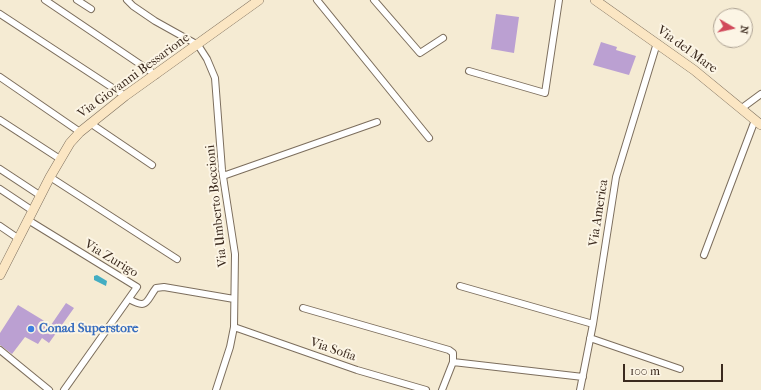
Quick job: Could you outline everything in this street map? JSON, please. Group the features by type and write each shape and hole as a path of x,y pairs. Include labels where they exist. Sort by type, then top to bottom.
{"street":[{"path":"45,0 156,75"},
{"path":"77,0 91,9"},
{"path":"127,0 155,21 198,45"},
{"name":"Via Giovanni Bessarione","path":"0,275 50,177 70,143 80,132 90,122 125,96 259,0"},
{"path":"317,0 429,138"},
{"path":"374,0 420,53 443,38"},
{"path":"470,71 545,93 559,0"},
{"name":"Via del Mare","path":"600,2 694,70 758,122"},
{"path":"0,14 125,96"},
{"name":"Via America","path":"580,390 593,324 616,177 657,43"},
{"name":"Via Umberto Boccioni","path":"198,45 208,59 215,78 223,176 235,254 234,327 230,347 216,390"},
{"path":"0,77 80,132"},
{"path":"742,108 761,94"},
{"path":"0,120 60,160"},
{"path":"90,122 152,165"},
{"path":"223,176 377,122"},
{"path":"704,255 758,122"},
{"path":"0,169 41,196"},
{"path":"50,177 177,259"},
{"path":"0,189 33,211"},
{"name":"Via Zurigo","path":"28,220 137,287 64,390"},
{"path":"0,226 19,239"},
{"path":"460,286 593,324"},
{"path":"129,300 137,304 143,304 148,302 156,288 164,287 234,299"},
{"path":"303,308 449,350 453,353 453,362 442,390"},
{"name":"Via Sofia","path":"234,327 299,351 426,390"},
{"path":"590,338 680,368"},
{"path":"0,350 49,390"},
{"path":"453,362 583,378"}],"water":[{"path":"97,275 107,281 106,286 94,280 94,276"}],"building":[{"path":"496,14 519,17 514,53 491,49"},
{"path":"601,42 617,47 616,50 636,56 629,75 593,65"},
{"name":"Conad Superstore","path":"66,303 74,308 49,343 42,338 38,344 25,337 12,354 0,345 0,333 18,305 51,325"}],"place":[{"name":"Conad Superstore","path":"31,329"}]}
